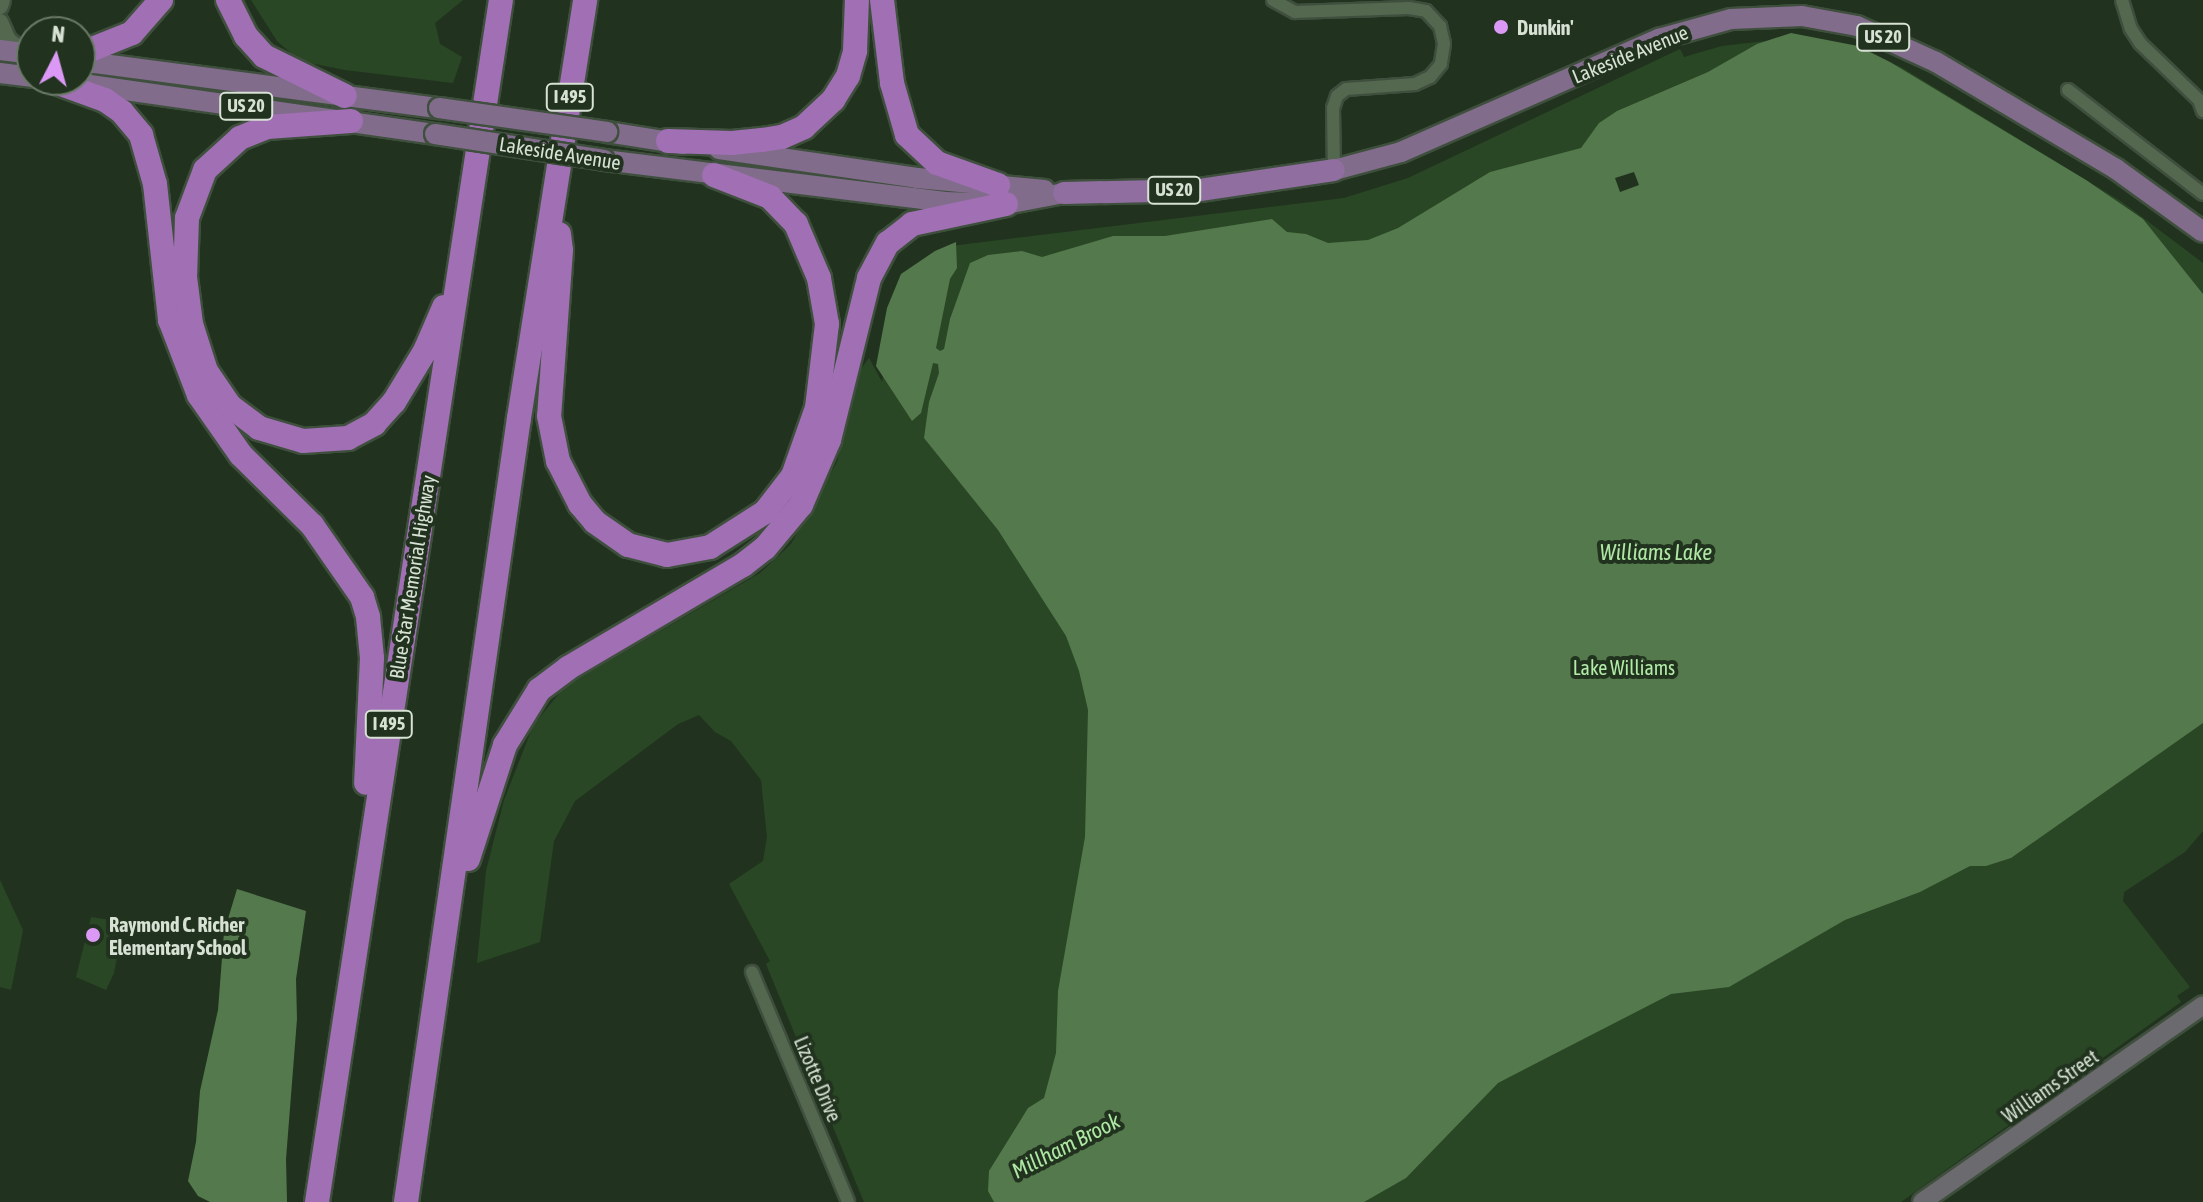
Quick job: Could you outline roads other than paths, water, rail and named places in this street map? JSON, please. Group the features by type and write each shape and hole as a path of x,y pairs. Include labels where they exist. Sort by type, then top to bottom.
{"highway":[{"path":"96,48 132,33 155,12 161,0"},
{"path":"228,0 246,36 264,56 345,96"},
{"path":"487,86 491,0"},
{"name":"Blue Star Memorial Highway","path":"317,1202 501,0"},
{"name":"I 495","path":"406,1202 585,0"},
{"path":"668,141 732,143 773,139 793,133 815,118 841,88 852,64 857,0"},
{"path":"882,0 892,83 907,135 937,163 1002,194"},
{"path":"94,96 122,112 141,135 155,184 170,320 199,395 241,455 330,549 365,607 371,637 372,681 344,1021"},
{"path":"351,121 270,126 240,138 205,170 194,193 187,218 185,266 189,314 202,363 230,406 259,428 294,440 328,442 366,430 394,402 425,351 446,301 463,247"},
{"name":"Lakeside Avenue","path":"1064,193 1200,190 1334,170"},
{"path":"554,193 561,250 549,416 558,461 580,504 611,535 647,552 688,553 710,547 748,526 780,496 793,476 811,430 826,352 823,292 810,251 796,224 770,197 714,175"},
{"path":"441,954 492,778 529,702 548,682 568,668 765,548 801,505 822,461 863,298 876,259 894,237 912,224 1002,194"}],"main road":[{"name":"Lakeside Avenue","path":"1334,170 1401,152 1734,9 1760,15 1820,18 1857,26 1896,42 1936,62 2116,169 2203,232"},
{"name":"Lakeside Avenue","path":"96,63 607,132 1002,194"},
{"name":"Lakeside Avenue","path":"96,85 604,160 902,198 1064,193"},
{"name":"Williams Street","path":"1922,1202 2203,1005"}],"street":[{"path":"0,6 2,0"},
{"path":"1273,0 1295,12 1409,8 1426,11 1440,26 1444,44 1441,64 1430,77 1415,84 1346,89 1337,96 1333,108 1334,170"},
{"path":"2122,0 2136,36 2199,100 2203,111"},
{"path":"0,22 8,40 16,46"},
{"path":"2068,90 2203,194"},
{"name":"Lizotte Drive","path":"752,972 848,1202"}],"water":[{"name":"Williams Lake","path":"1791,33 1858,46 1890,62 2086,180 2143,219 2203,294 2203,723 2011,858 1986,866 1970,866 1920,892 1845,920 1729,987 1671,994 1498,1083 1406,1178 1364,1202 994,1202 988,1191 989,1171 1028,1108 1044,1098 1056,1053 1058,991 1085,837 1088,710 1079,671 1066,636 998,530 924,438 929,402 939,373 938,364 933,363 921,413 912,421 876,366 887,308 901,274 935,251 956,242 957,268 950,279 936,348 940,351 944,349 950,319 970,263 988,255 1022,251 1042,257 1113,236 1165,236 1272,219 1287,232 1306,234 1328,243 1368,240 1398,228 1490,172 1581,148 1599,123 1617,111 1708,72 1757,44"},
{"path":"237,889 306,911 296,979 297,1019 286,1159 287,1202 210,1202 198,1196 188,1181 196,1142 200,1091 218,1010 224,932"}],"place":[{"name":"Dunkin'","path":"1501,27"},
{"name":"Raymond C. Richer Elementary School","path":"93,935"}],"park label":[{"name":"Lake Williams","path":"1624,667"}],"water label":[{"name":"Millham Brook","path":"1066,1146"}]}
